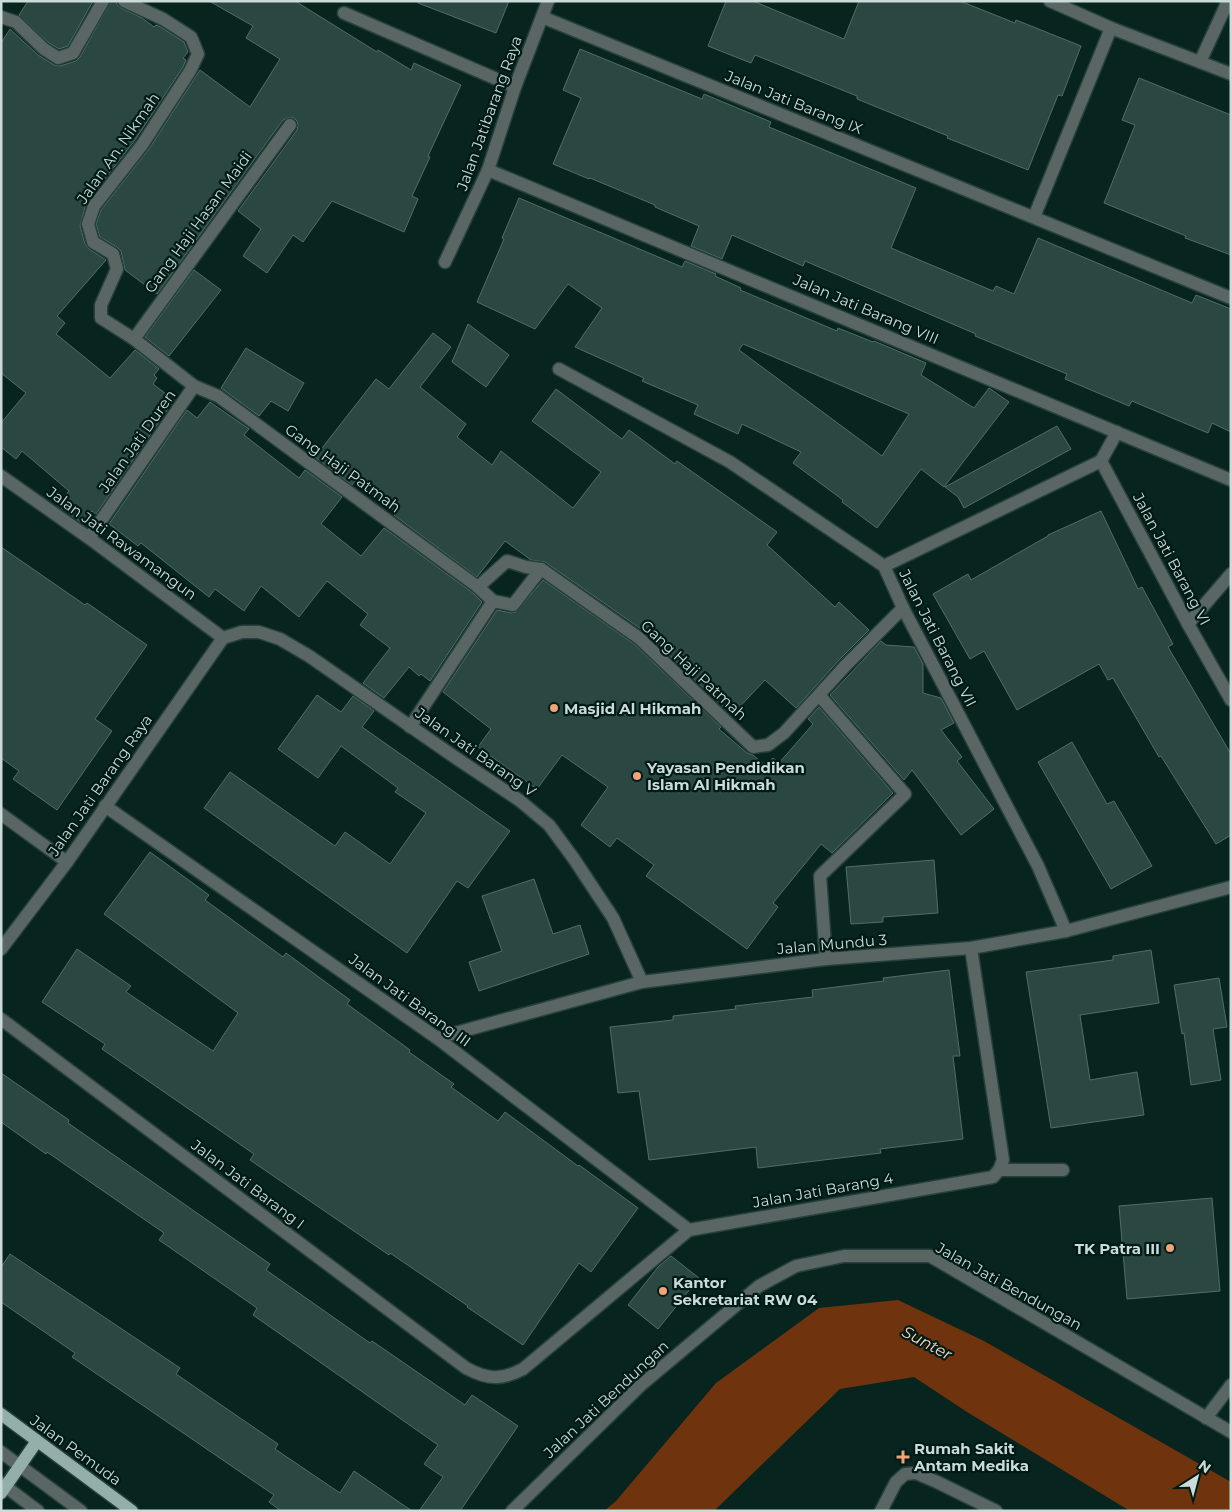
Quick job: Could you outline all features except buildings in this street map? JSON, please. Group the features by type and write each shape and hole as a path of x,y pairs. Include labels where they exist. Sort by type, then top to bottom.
{"main road":[{"name":"Jalan Pemuda","path":"1,1414 132,1511"},
{"path":"3,1488 37,1441"}],"street":[{"path":"1,17 16,22 44,49 58,58 73,52 103,1"},
{"name":"Jalan An. Nikmah","path":"124,1 163,19 191,37 198,54 190,70 142,144 94,206 88,224 92,242 113,254 117,269 101,305 101,318 134,339 194,386"},
{"name":"Jalan Jatibarang Raya","path":"445,262 488,170 515,87 548,1"},
{"path":"1050,1 1111,28 1231,74"},
{"path":"1200,62 1228,1"},
{"path":"344,12 515,87"},
{"name":"Jalan Jati Barang IX","path":"542,17 1231,298"},
{"path":"1034,218 1111,28"},
{"name":"Gang Haji Hasan Maidi","path":"134,339 290,125"},
{"name":"Jalan Jati Barang VIII","path":"488,170 1231,480"},
{"name":"Jalan Jati Barang VII","path":"559,369 730,462 884,566 903,608 1038,866 1066,931"},
{"name":"Jalan Jati Duren","path":"89,538 194,386"},
{"name":"Gang Haji Patmah","path":"194,386 218,396 478,587 507,561 541,569 639,638 753,747 768,746 784,733 846,665 903,608"},
{"path":"884,566 1101,461 1117,432"},
{"name":"Jalan Jati Barang VI","path":"1101,461 1231,700"},
{"name":"Jalan Jati Rawamangun","path":"1,476 89,538 222,638"},
{"path":"478,587 493,601 513,605 541,569"},
{"path":"1188,624 1231,574"},
{"path":"410,726 493,601"},
{"name":"Jalan Jati Barang V","path":"222,638 242,632 259,632 280,639 309,656 519,800 549,825 574,859 613,918 642,982"},
{"name":"Jalan Jati Barang Raya","path":"1,949 67,862 222,638"},
{"path":"818,695 905,794 820,876 826,959"},
{"name":"Jalan Jati Barang III","path":"105,806 437,1038 689,1230"},
{"path":"1,814 67,862"},
{"name":"Jalan Mundu 3","path":"437,1038 642,982 826,959 971,948 1066,931 1231,887"},
{"path":"971,948 1003,1160 999,1170 1063,1170"},
{"name":"Jalan Jati Barang I","path":"1,1019 476,1374 500,1377 511,1375 523,1369 689,1230"},
{"name":"Jalan Jati Barang 4","path":"689,1230 993,1177 999,1170"},
{"name":"Jalan Jati Bendungan","path":"512,1511 641,1385 758,1286 796,1266 844,1256 930,1256 1231,1432"},
{"path":"1206,1418 1231,1385"},
{"path":"1,1452 80,1511"},
{"path":"881,1511 896,1482 905,1474 916,1473 996,1511"},
{"path":"3,1488 38,1511"}],"water":[{"name":"Sunter","path":"898,1300 984,1341 1231,1482 1231,1511 1130,1511 967,1412 914,1377 840,1389 714,1511 604,1511 616,1501 716,1383 819,1308"}],"place":[{"name":"Masjid Al Hikmah","path":"554,708"},
{"name":"Yayasan Pendidikan Islam Al Hikmah","path":"637,776"},
{"name":"TK Patra III","path":"1170,1248"},
{"name":"Kantor Sekretariat RW 04","path":"663,1291"},
{"name":"Rumah Sakit Antam Medika","path":"903,1457"}]}
